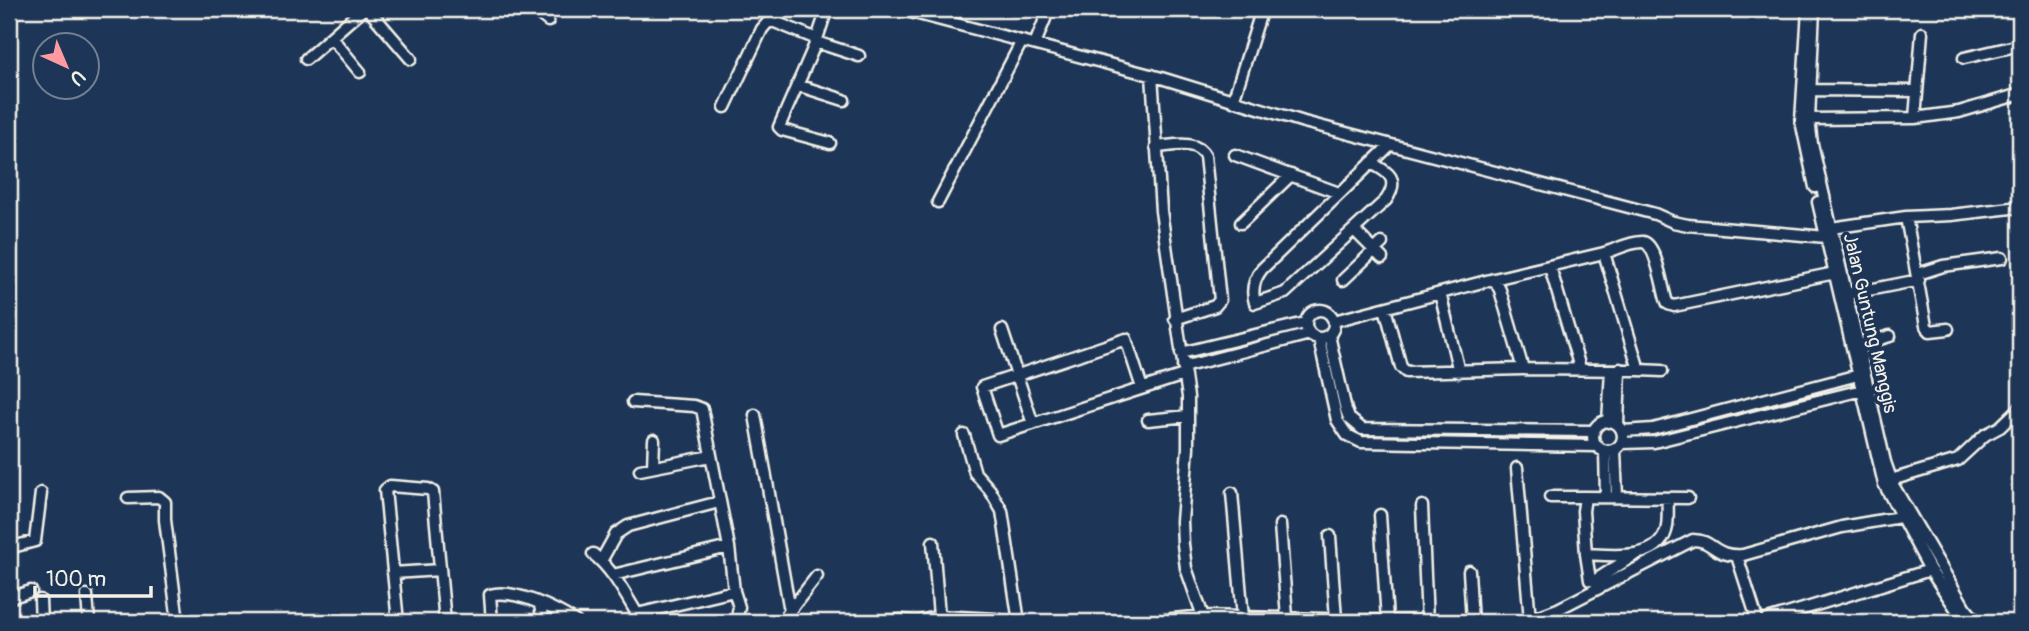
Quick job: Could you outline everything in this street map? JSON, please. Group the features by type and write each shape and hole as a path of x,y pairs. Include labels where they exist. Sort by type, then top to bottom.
{"street":[{"path":"306,59 365,9 411,59"},
{"path":"533,9 548,21"},
{"path":"827,9 779,127 830,144"},
{"path":"899,9 1152,75 1233,101 1655,214 1673,222 1700,226 1828,232 1906,216 1951,215 2020,207"},
{"path":"1035,44 1049,9"},
{"path":"1233,101 1262,9"},
{"name":"Jalan Guntung Manggis","path":"1808,9 1801,121 1828,232 1848,294 1885,462 1891,480 1965,608 1977,622"},
{"name":"Jalan Guntung Manggis","path":"1814,9 1809,119 1835,273 1878,467 1900,517 1930,570 1965,622"},
{"path":"725,107 762,29 768,22 775,22 859,56"},
{"path":"1915,118 1922,33"},
{"path":"331,37 360,72"},
{"path":"938,202 1022,41"},
{"path":"1964,58 2020,45"},
{"path":"1152,75 1161,211 1188,415 1183,544 1186,568 1204,619"},
{"path":"797,85 844,100"},
{"path":"1811,89 1916,91"},
{"path":"1809,119 1915,118 1959,112 2020,94"},
{"path":"1156,147 1195,145 1205,156 1220,300 1215,306 1175,319"},
{"path":"1371,163 1389,172 1392,184 1390,194 1284,293 1261,303 1254,302 1255,277 1339,193 1390,145"},
{"path":"1235,155 1339,193"},
{"path":"1241,223 1291,175"},
{"path":"1906,216 1928,330 1948,328"},
{"path":"1343,280 1380,251 1354,230"},
{"path":"1334,321 1640,242 1647,244 1654,252 1666,299 1668,304 1674,306 1835,273"},
{"path":"1604,253 1639,370"},
{"path":"1848,294 1918,277 1943,266 2002,258"},
{"path":"1550,267 1580,368"},
{"path":"1494,279 1500,290 1523,369"},
{"path":"1440,293 1459,372"},
{"path":"1385,308 1403,370 1459,372 1580,368 1662,371"},
{"path":"1143,388 1126,339 982,387 998,435 1143,388 1183,371 1256,348 1319,336 1334,326 1334,321 1328,313 1319,310 1310,314 1305,323 1181,353"},
{"path":"1305,323 1319,336 1335,387 1349,418 1362,429 1594,431"},
{"path":"1002,330 1033,424"},
{"path":"1252,336 1256,348"},
{"path":"1859,345 1890,336"},
{"path":"1606,496 1610,447 1616,426 1616,370"},
{"path":"1610,447 1593,439 1598,425 1653,429 1858,375"},
{"path":"1335,387 1338,420 1348,435 1361,442 1610,447 1654,442 1862,390"},
{"path":"633,402 694,406 702,409 739,607 736,622"},
{"path":"1891,480 1958,460 2020,408"},
{"path":"755,415 790,611"},
{"path":"1148,420 1188,415"},
{"path":"964,435 975,473 990,490 1002,511 1018,622"},
{"path":"653,467 654,440"},
{"path":"1610,447 1617,497"},
{"path":"640,470 711,456"},
{"path":"1517,468 1527,621 1558,609 1693,540 1706,542 1719,552 1737,556 1842,527 1900,517"},
{"path":"398,622 385,490 390,486 428,489 433,492 445,622"},
{"path":"9,548 35,541 41,493"},
{"path":"1232,493 1243,618"},
{"path":"128,498 159,497 165,502 178,622"},
{"path":"1550,497 1688,498"},
{"path":"1585,497 1583,511 1587,572 1590,580 1594,581 1660,541 1666,531 1668,498"},
{"path":"719,502 628,526 616,534 597,557 640,618 734,591"},
{"path":"1422,506 1427,622"},
{"path":"1380,515 1387,620"},
{"path":"1280,524 1287,618"},
{"path":"1330,536 1336,619"},
{"path":"933,542 939,615"},
{"path":"612,575 729,547"},
{"path":"1586,554 1636,554"},
{"path":"1737,556 1760,622 1930,570"},
{"path":"393,573 440,570"},
{"path":"1469,571 1472,622"},
{"path":"781,622 817,576"},
{"path":"9,598 31,591"},
{"path":"492,622 490,595 500,592 512,593 576,622"},
{"path":"87,596 89,622"},
{"path":"40,600 41,622"},
{"path":"540,605 542,622"},
{"path":"874,622 916,622 939,615 1006,622"},
{"path":"1143,622 1243,618 1444,622"}]}
